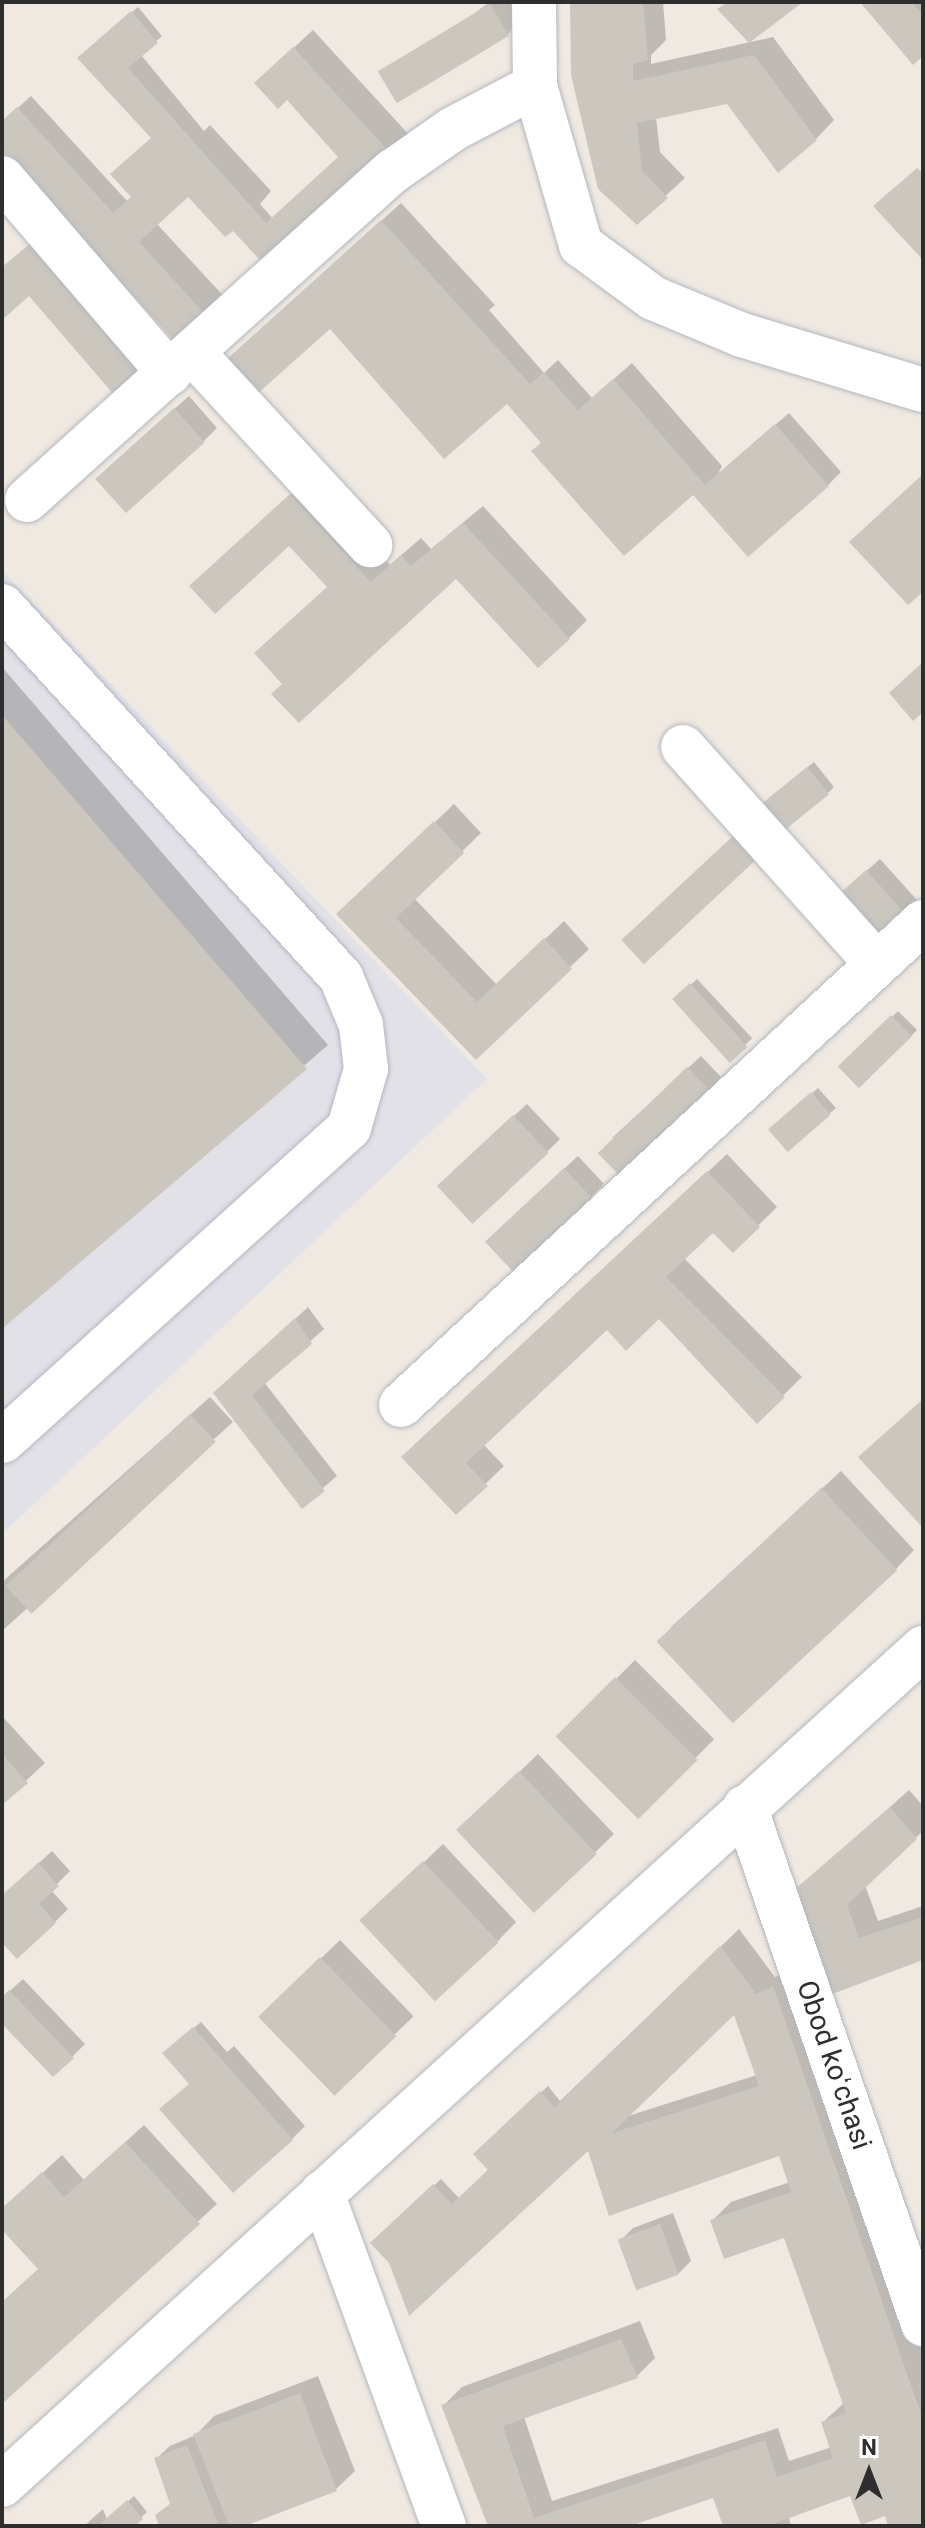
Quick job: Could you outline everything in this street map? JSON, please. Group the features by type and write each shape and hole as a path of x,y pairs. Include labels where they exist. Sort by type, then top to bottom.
{"street":[{"path":"534,2 535,86 581,245 668,304 742,335 923,390"},
{"path":"27,500 393,171 453,129 535,86"},
{"path":"2,178 180,363 370,545"},
{"path":"2,606 341,977 361,1025 366,1069 349,1128 2,1441"},
{"path":"683,747 877,964"},
{"path":"401,1405 923,922"},
{"path":"2,2485 923,1648"},
{"name":"Obod koʻchasi","path":"745,1807 923,2324"},
{"path":"322,2193 444,2526"}],"shaded area":[{"path":"2,570 487,1079 2,1534"}],"building":[{"path":"570,2 643,2 648,60 633,64 633,81 754,55 817,140 778,173 727,104 637,123 642,171 668,198 637,225 598,189 571,75"},
{"path":"728,2 803,2 749,43 717,9"},
{"path":"860,2 911,2 923,15 923,56 913,65"},
{"path":"490,4 509,36 397,103 378,71"},
{"path":"131,11 158,43 128,68 266,223 338,157 287,100 278,109 254,83 293,47 395,158 270,271 233,231 225,237 188,197 139,242 214,324 184,351 2,154 2,121 17,107 113,213 131,197 110,174 151,138 77,58"},
{"path":"917,168 923,173 923,260 873,206"},
{"path":"381,220 530,384 544,372 578,410 613,379 705,485 775,424 829,486 748,557 693,495 624,556 531,451 541,443 507,404 444,459 330,329 256,395 227,359"},
{"path":"32,242 151,379 122,404 29,296 2,320 2,267"},
{"path":"174,408 205,442 126,513 95,479"},
{"path":"923,474 923,592 908,605 849,542"},
{"path":"290,494 371,582 401,555 411,566 463,523 570,639 538,668 456,579 299,723 271,694 282,684 254,653 327,587 289,546 215,614 189,586"},
{"path":"923,662 923,712 913,721 889,693"},
{"path":"2,715 307,1069 2,1329"},
{"path":"807,767 829,794 782,832 760,805"},
{"path":"434,821 464,853 396,918 477,1002 544,938 572,969 476,1060 336,914"},
{"path":"734,835 757,859 644,964 621,940"},
{"path":"866,870 905,914 874,942 835,898"},
{"path":"690,983 748,1047 730,1063 672,999"},
{"path":"891,1015 912,1037 859,1088 838,1066"},
{"path":"687,1067 710,1091 621,1177 598,1153"},
{"path":"811,1092 831,1115 788,1152 768,1129"},
{"path":"513,1115 548,1153 472,1224 437,1186"},
{"path":"564,1168 592,1198 513,1272 485,1242"},
{"path":"707,1171 760,1227 733,1253 713,1233 666,1277 785,1397 757,1424 659,1319 626,1351 607,1330 466,1463 488,1486 456,1515 401,1457"},
{"path":"295,1318 312,1344 252,1395 325,1491 302,1509 213,1393"},
{"path":"923,1399 923,1528 858,1457"},
{"path":"190,1414 216,1442 32,1614 6,1586"},
{"path":"821,1488 897,1570 733,1723 656,1641"},
{"path":"615,1677 698,1760 638,1819 556,1736"},
{"path":"2,1754 28,1783 2,1805"},
{"path":"519,1771 597,1854 534,1913 456,1830"},
{"path":"890,1807 917,1839 847,1905 859,1938 923,1917 923,1960 827,1996 794,1890"},
{"path":"423,1861 499,1942 435,2002 359,1920"},
{"path":"38,1863 59,1886 39,1904 56,1923 17,1959 2,1943 2,1895"},
{"path":"720,1946 756,1994 773,1986 923,2420 923,2526 888,2526 885,2516 861,2525 850,2496 767,2526 723,2526 713,2498 630,2526 488,2526 441,2405 621,2339 638,2378 503,2426 534,2518 765,2440 777,2477 833,2458 821,2422 846,2413 784,2238 724,2259 710,2220 791,2192 779,2156 609,2216 588,2151 409,2316 389,2263 370,2243 433,2184 452,2204 488,2170 473,2154 540,2091 555,2107","holes":["734,2015 759,2086 612,2133"]},
{"path":"320,1957 396,2036 335,2096 258,2017"},
{"path":"9,1990 74,2058 53,2077 2,2024 2,1997"},
{"path":"193,2027 293,2140 233,2193 159,2109 189,2084 162,2053"},
{"path":"125,2142 200,2224 2,2404 2,2302 38,2269 2,2230 2,2208 42,2172 64,2197"},
{"path":"660,2224 678,2275 636,2290 618,2239"},
{"path":"300,2393 337,2491 245,2526 229,2526 193,2434"},
{"path":"187,2445 219,2526 159,2526 155,2515 170,2504 154,2458"},
{"path":"127,2500 143,2519 135,2526 98,2526"}]}
